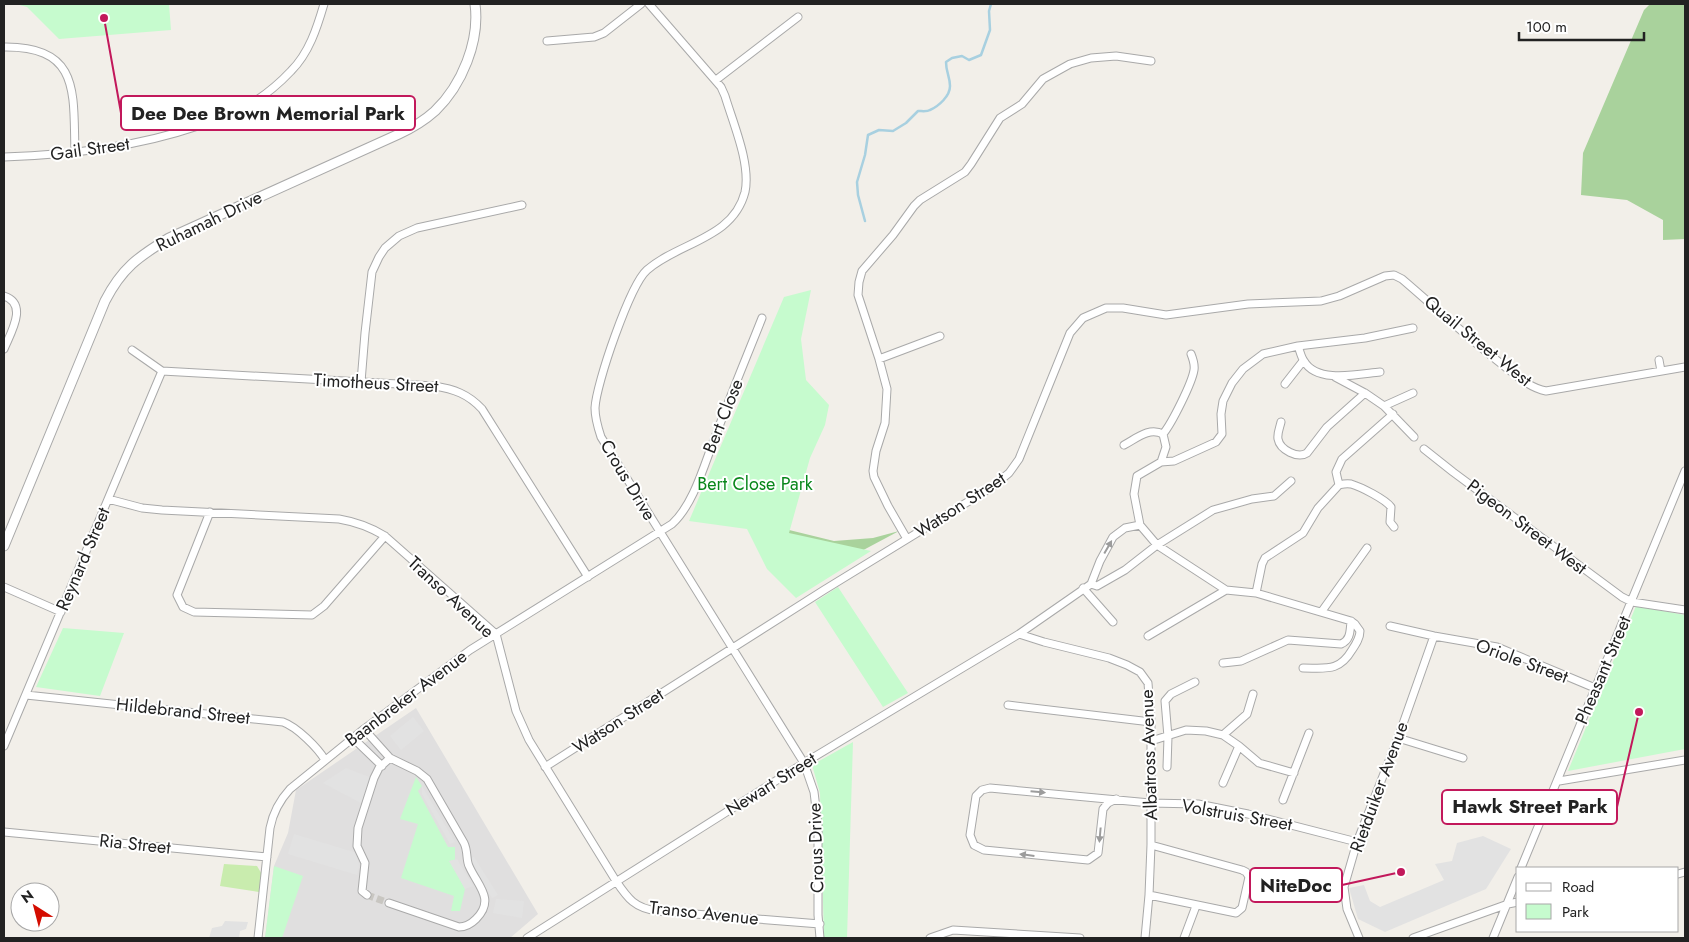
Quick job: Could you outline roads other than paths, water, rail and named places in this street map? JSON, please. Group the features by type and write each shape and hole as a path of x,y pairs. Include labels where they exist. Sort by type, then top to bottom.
{"street":[{"name":"Gail Street","path":"4,157 75,152 152,140 221,118 249,105 291,71 306,51 319,22 324,4"},
{"name":"Ruhamah Drive","path":"4,546 105,301 114,283 124,271 136,259 169,238 399,134 415,126 434,112 456,84 468,60 474,31 475,4"},
{"path":"547,41 594,37 604,33 642,4"},
{"name":"Crous Drive","path":"649,4 716,80 725,96 745,165 745,187 735,215 717,230 657,262 642,275 632,292 612,343 596,399 595,416 601,437 804,763 814,792 818,825 818,924 820,938"},
{"path":"716,80 798,18"},
{"path":"4,47 37,52 55,59 60,64 69,78 72,91 75,152"},
{"path":"908,539 888,506 874,477 876,451 885,423 887,389 879,359 860,306 858,295 862,271 893,235 914,206 920,200 965,172 1000,118 1022,104 1039,83 1049,75 1070,64 1104,56 1151,61"},
{"path":"361,382 372,272 385,248 399,236 417,228 522,205"},
{"name":"Quail Street West","path":"1394,275 1408,284 1481,348 1524,381 1540,390 1546,391 1685,367"},
{"name":"Watson Street","path":"545,768 733,648 992,487 1013,468 1019,459 1070,332 1090,314 1106,308 1122,308 1166,315 1248,304 1321,301 1339,296 1384,276 1394,275"},
{"path":"4,296 8,297 15,305 17,317 4,349"},
{"name":"Bert Close","path":"659,531 672,524 686,508 762,318"},
{"path":"1303,668 1330,668 1343,662 1360,636 1359,628 1351,621 1322,611 1256,593 1226,590 1157,545 1140,525 1134,494 1135,481 1140,473 1161,462 1174,461 1220,439 1222,434 1221,414 1223,401 1232,383 1243,369 1262,354 1298,346 1365,338 1413,328"},
{"path":"879,359 940,336"},
{"path":"1298,346 1303,361 1310,368 1335,377 1365,393 1393,414 1414,437"},
{"path":"132,350 162,371"},
{"path":"1161,462 1166,447 1163,434 1171,423 1193,374 1194,365 1191,354"},
{"path":"1659,360 1661,371"},
{"path":"1285,384 1303,361"},
{"name":"Timotheus Street","path":"162,371 452,388 464,393 475,400 482,409 588,577"},
{"name":"Reynard Street","path":"4,746 162,371"},
{"path":"1335,377 1380,372"},
{"path":"1281,422 1278,437 1280,445 1293,454 1303,455 1307,453 1327,427 1365,393"},
{"path":"1384,406 1413,393"},
{"path":"1338,485 1336,472 1342,459 1393,414"},
{"path":"1124,446 1152,430 1163,434"},
{"name":"Pigeon Street West","path":"1424,449 1607,588 1632,602"},
{"name":"Pheasant Street","path":"1522,867 1685,471"},
{"name":"Newart Street","path":"527,938 804,763 1019,634 1083,588 1091,584 1097,586 1109,580 1139,560 1157,545 1212,510 1252,499 1274,496 1291,481"},
{"path":"1256,593 1265,558 1304,533 1318,508 1338,485 1344,483 1351,484 1385,502 1391,507 1390,522 1394,527"},
{"name":"Transo Avenue","path":"108,499 142,508 339,519 371,527 385,536 496,634 516,711 529,740 616,881 634,904 645,910 818,924"},
{"path":"210,512 177,595 183,607 194,612 312,615 324,606 385,536"},
{"path":"1091,584 1100,561 1116,534 1125,528 1140,525"},
{"name":"Baanbreker Avenue","path":"258,938 273,814 280,800 290,789 364,729 470,650 659,531"},
{"path":"1322,611 1367,548"},
{"path":"4,587 61,612"},
{"path":"1083,588 1113,622"},
{"path":"1148,636 1226,590"},
{"path":"1632,602 1685,610"},
{"path":"1223,663 1241,662 1288,640 1341,644 1346,642 1349,637 1351,621"},
{"name":"Oriole Street","path":"1390,626 1497,647 1595,688"},
{"name":"Albatross Avenue","path":"1019,634 1109,658 1136,670 1144,676 1148,683 1151,722 1151,844 1145,938"},
{"name":"Rietduiker Avenue","path":"1359,938 1347,909 1344,887 1357,842 1398,738 1434,636"},
{"path":"1167,767 1168,737 1165,701 1171,694 1195,682"},
{"path":"1222,735 1246,714 1253,694"},
{"name":"Hildebrand Street","path":"26,695 283,722 291,726 320,751 325,760"},
{"path":"1008,705 1151,722"},
{"path":"364,729 390,758 417,771 427,779 464,843 468,864 482,888 486,904 474,921 464,927 459,927 389,903"},
{"path":"1151,741 1192,730 1222,735 1259,763 1294,773"},
{"path":"1283,800 1309,732"},
{"path":"353,738 382,766"},
{"path":"1398,738 1463,758"},
{"path":"1223,783 1239,746"},
{"path":"367,895 362,891 364,863 356,842 358,828 374,778 390,758"},
{"path":"1559,781 1685,760"},
{"name":"Volstruis Street","path":"1116,799 1108,803 1103,809 1098,853 1091,859 1084,861 978,848 971,842 970,835 977,794 990,788 1116,799 1150,803 1198,804 1248,814 1357,842"},
{"name":"Ria Street","path":"4,832 267,857"},
{"path":"1149,895 1232,913 1238,912 1242,905 1249,875 1242,870 1151,844"},
{"path":"1493,938 1516,882"},
{"path":"1413,938 1516,902"},
{"path":"1184,938 1196,906"},
{"name":"Crous Drive","path":"815,938 818,924"},
{"path":"930,938 953,930 1080,938"}],"waterway":[{"path":"865,221 858,195 857,182 865,155 868,135 879,130 893,131 906,123 918,111 929,111 943,100 950,90 946,62 952,58 962,56 969,60 981,55 990,30 989,11 991,4"}],"tunnel":[{"path":"367,895 389,903"}],"place":[{"name":"Dee Dee Brown Memorial Park","path":"104,18"},
{"name":"Hawk Street Park","path":"1639,712"},
{"name":"NiteDoc","path":"1401,872"}],"park label":[{"name":"Bert Close Park","path":"755,484"}]}
